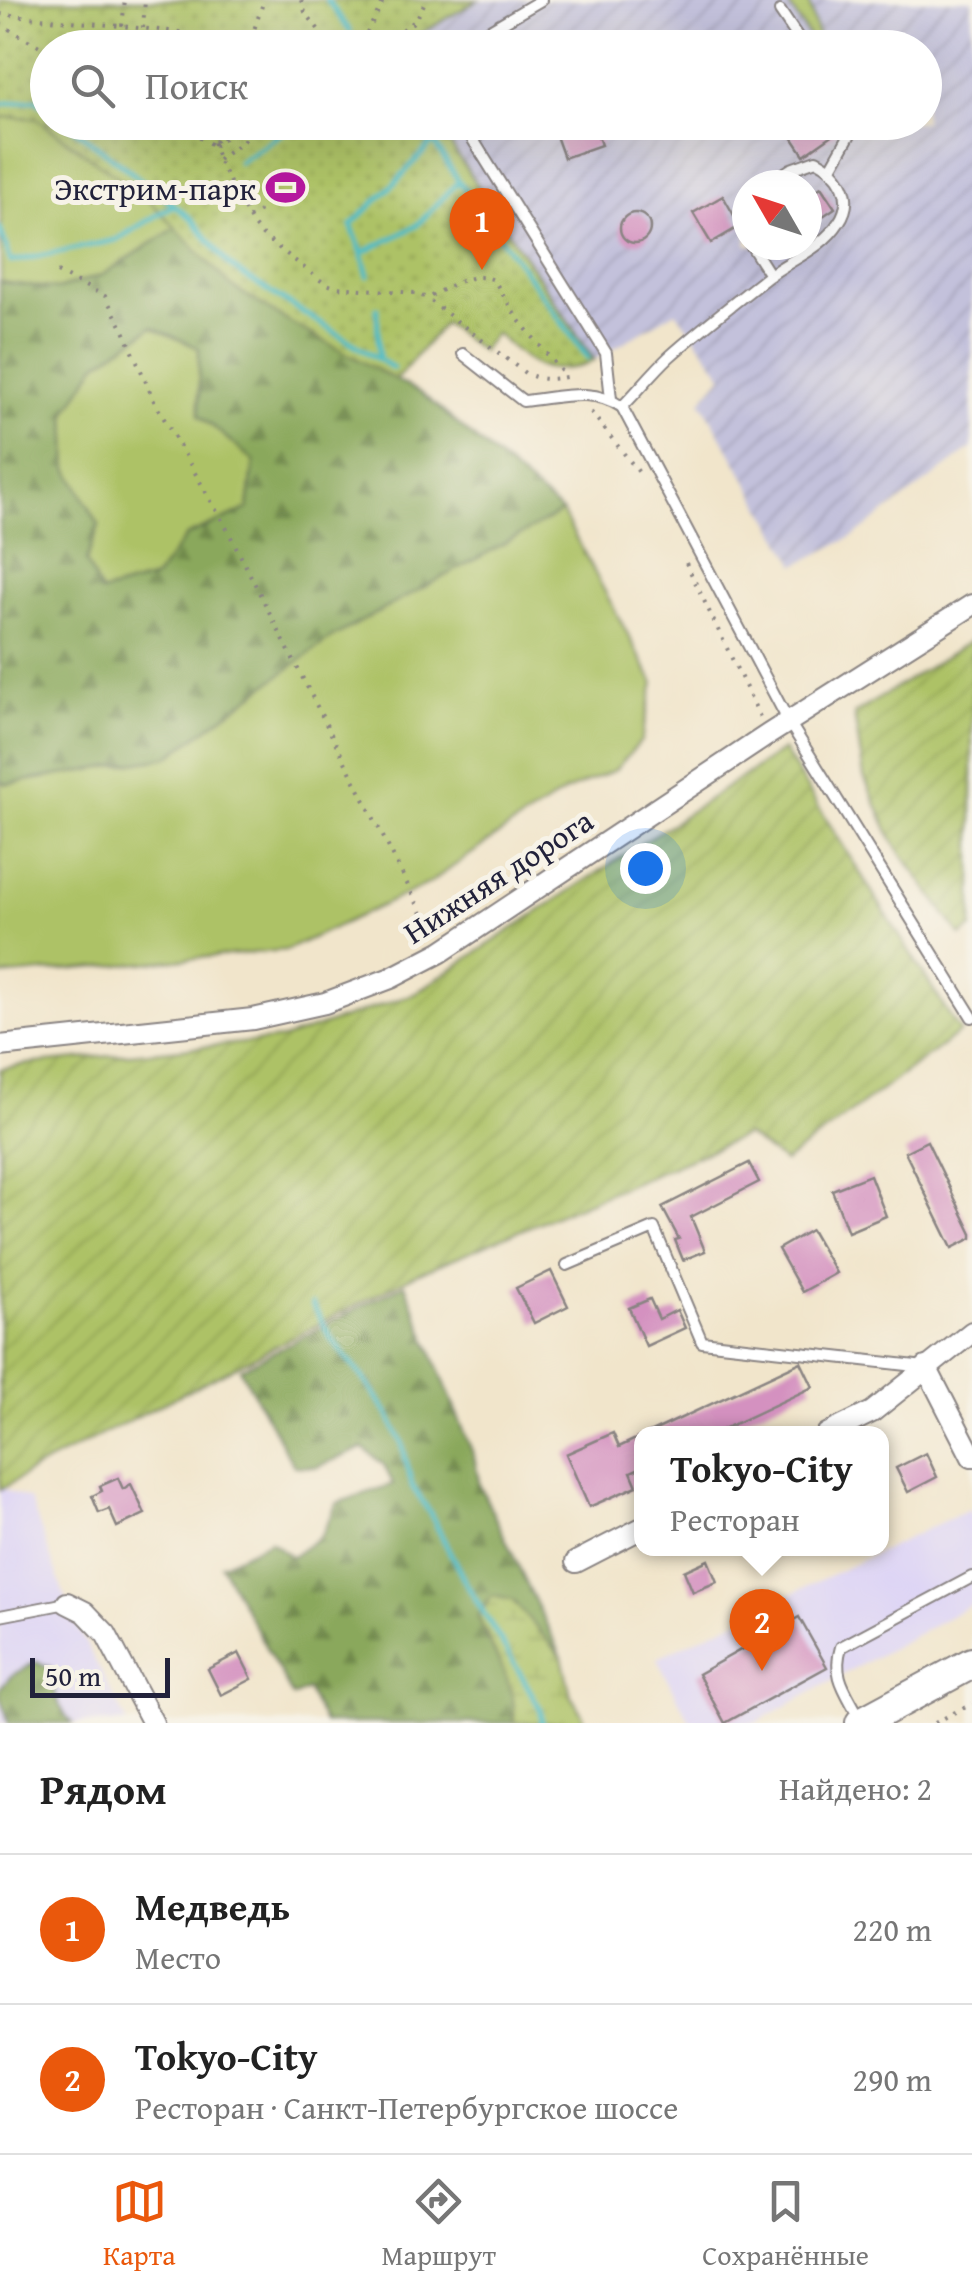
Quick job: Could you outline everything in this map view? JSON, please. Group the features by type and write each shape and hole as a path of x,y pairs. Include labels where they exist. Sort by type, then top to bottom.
{"main road":[{"path":"861,1723 972,1662"},
{"path":"901,1723 972,1684"}],"street":[{"name":"Нижняя дорога","path":"0,1046 253,1019 325,1004 391,978 442,952 972,606"},
{"path":"843,1426 872,1412 972,1332"},
{"path":"926,1367 972,1456"},
{"path":"576,1562 634,1532"},
{"path":"67,1604 95,1619 106,1634 153,1723"}],"lane":[{"path":"490,30 541,0"},
{"path":"780,12 792,30"},
{"path":"473,140 606,353 611,400"},
{"path":"831,168 847,140"},
{"path":"622,408 667,358 770,275 818,244 839,222 846,204 845,188 831,168 816,160 790,170"},
{"path":"761,260 770,275"},
{"path":"466,350 523,402 594,394 622,408 789,722 972,1018"},
{"path":"567,1265 654,1228 702,1342 926,1367"},
{"path":"861,1723 838,1677 836,1662 842,1648 972,1577"},
{"path":"0,1616 67,1604"}],"path":[{"path":"122,26 125,0"},
{"path":"143,28 146,0"},
{"path":"254,30 264,0"},
{"path":"301,0 319,30"},
{"path":"369,30 384,0"},
{"path":"402,30 416,20 426,0"},
{"path":"0,14 161,30"},
{"path":"0,24 30,41"},
{"path":"204,140 214,146"},
{"path":"212,140 218,160 262,235 324,283 416,293 525,373 549,380 566,377 488,276 476,276 428,299"},
{"path":"214,146 216,140"},
{"path":"214,146 222,140"},
{"path":"218,160 241,140"},
{"path":"250,218 264,209"},
{"path":"57,272 105,296 154,401 228,529 437,942"},
{"path":"466,350 476,337"},
{"path":"590,411 642,477"},
{"path":"682,553 764,726"},
{"path":"935,1723 972,1703"}],"shaded area":[{"path":"478,0 786,0 805,30 428,30"},
{"path":"808,0 972,0 972,448 854,536 796,565 701,401 723,375 676,311 594,360 447,140 942,140 942,30 817,30"},
{"path":"0,1490 30,1500 72,1617 128,1723 0,1723"},
{"path":"969,1509 972,1604 755,1723 691,1723 657,1658 871,1556 889,1556 889,1547"}],"green space":[{"path":"0,0 478,0 427,30 30,30 30,118 0,117"},
{"path":"786,0 808,0 816,30 805,30"},
{"path":"0,117 30,117 30,140 67,140 149,200 177,227 102,275 57,289 1,283"},
{"path":"66,140 447,140 594,360 578,367 538,366 495,333 481,351 444,323 396,380 230,285 149,200"},
{"path":"177,227 230,285 422,394 562,512 329,639 168,757 7,784 0,781 0,282 58,289 102,275","holes":["152,327 199,348 199,415 254,461 248,509 186,536 155,578 101,593 86,561 99,525 68,469 66,413 97,364"]},
{"path":"152,327 199,348 199,415 254,461 248,510 186,536 155,578 100,593 86,561 99,525 68,469 66,413 97,364"},
{"path":"562,512 654,683 641,741 615,770 566,791 428,884 286,950 0,976 0,781 7,784 168,757 329,639"},
{"path":"972,640 972,928 961,936 894,843 864,777 854,714"},
{"path":"783,750 960,1032 784,1162 746,1135 419,1273 0,1490 0,1069 283,1039 414,994"},
{"path":"405,1284 474,1456 480,1486 562,1657 512,1600 478,1616 508,1684 513,1723 324,1723 307,1690 293,1697 221,1565 270,1541 292,1557 321,1536 337,1503 393,1484 384,1465 363,1448 317,1467 294,1466 240,1369"},
{"path":"492,1596 512,1600 562,1657 571,1696 583,1723 513,1723 508,1684 478,1616"},
{"path":"36,1662 51,1668 59,1705 73,1723 9,1723 0,1688 12,1675"}],"building":[{"path":"558,140 599,140 601,145 564,158"},
{"path":"794,140 825,140 804,155"},
{"path":"822,188 835,208 822,217"},
{"path":"723,196 732,212 732,231 711,243 693,213"},
{"path":"635,213 646,217 650,228 646,239 635,243 624,239 620,228 624,217"},
{"path":"927,1141 972,1234 972,1238 952,1248 905,1152"},
{"path":"749,1163 759,1182 691,1217 705,1251 683,1260 675,1240 679,1239 662,1207"},
{"path":"870,1175 886,1216 848,1232 832,1190"},
{"path":"811,1230 836,1273 802,1292 778,1249"},
{"path":"551,1271 568,1306 534,1323 516,1288"},
{"path":"650,1299 659,1319 677,1310 685,1328 646,1346 629,1308"},
{"path":"801,1362 813,1387 730,1426 664,1426"},
{"path":"613,1433 619,1447 634,1440 634,1487 589,1507 566,1454"},
{"path":"926,1453 937,1477 908,1492 896,1468"},
{"path":"118,1478 123,1489 131,1484 145,1514 117,1527 109,1509 99,1513 92,1496 102,1491 100,1486"},
{"path":"708,1560 717,1582 693,1592 684,1571"},
{"path":"799,1617 827,1667 725,1723 698,1674"},
{"path":"239,1653 252,1679 221,1695 208,1669"}],"waterway":[{"path":"327,0 349,30"},
{"path":"0,104 30,101"},
{"path":"89,140 192,219 228,264 241,274 393,368"},
{"path":"239,162 271,140"},
{"path":"432,140 588,358"},
{"path":"368,276 351,225 433,142"},
{"path":"362,253 416,226 459,181"},
{"path":"0,228 11,262 116,240 174,205"},
{"path":"377,308 379,359"},
{"path":"312,1304 331,1338 388,1414 402,1443 412,1486 541,1710 542,1723"}],"place":[{"name":"Экстрим-парк","path":"286,188"},
{"name":"Медведь","path":"482,270"},
{"name":"Tokyo-City","path":"762,1671"}]}
